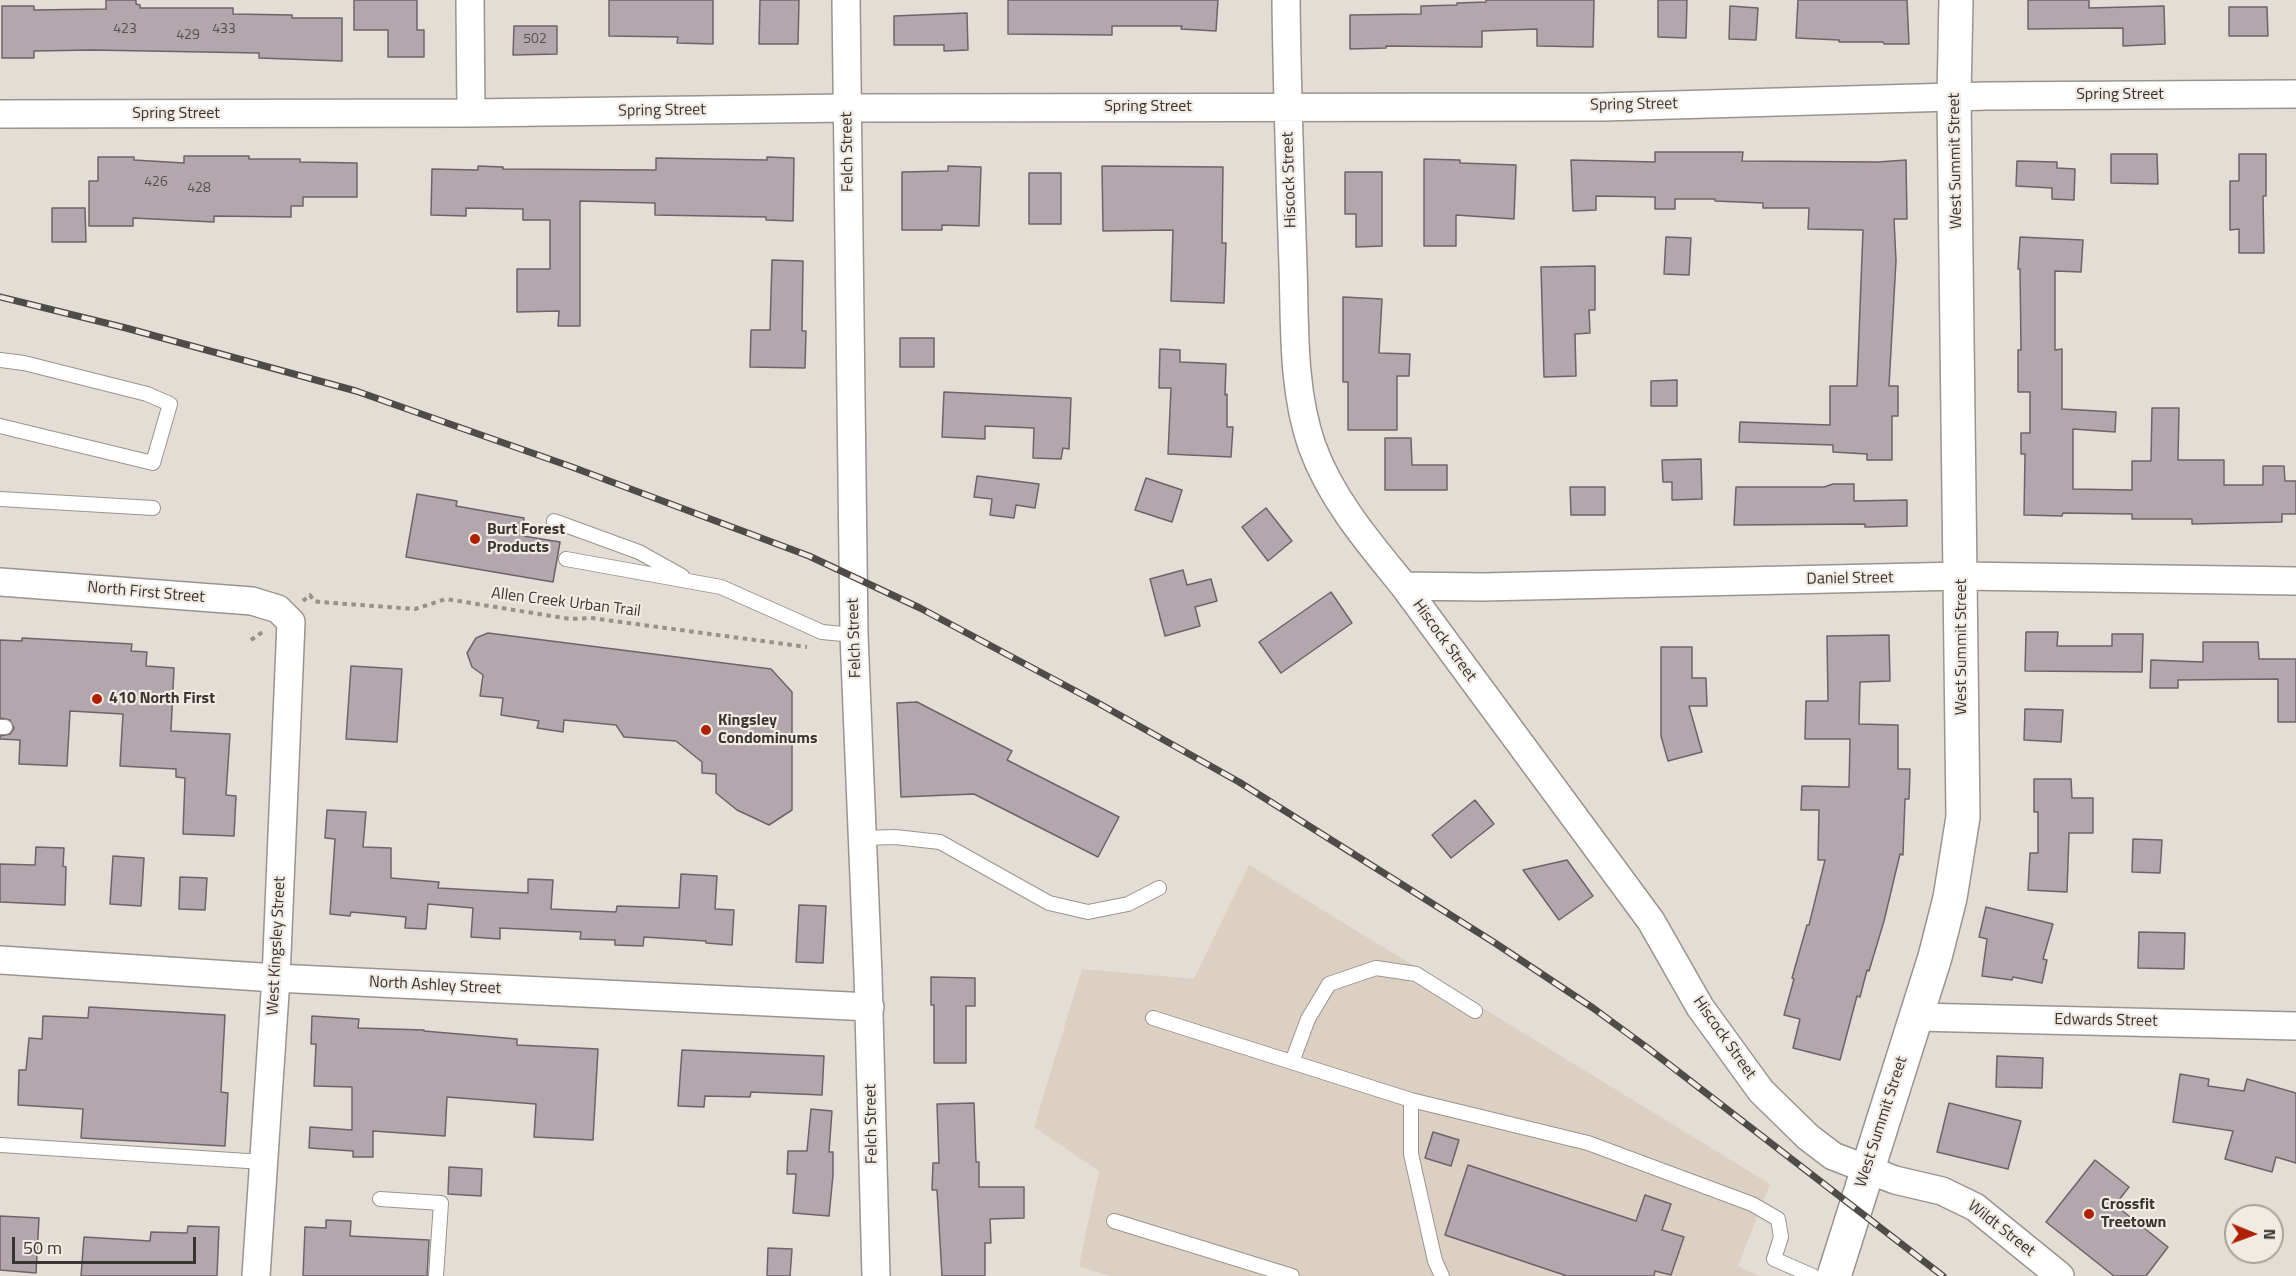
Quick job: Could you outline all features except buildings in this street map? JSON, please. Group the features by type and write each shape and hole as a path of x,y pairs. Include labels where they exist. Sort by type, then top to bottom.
{"street":[{"path":"470,0 471,113"},
{"name":"Felch Street","path":"846,0 854,635 870,1007 876,1276"},
{"name":"Hiscock Street","path":"1286,0 1296,348 1302,407 1312,445 1329,484 1366,539 1404,586 1651,921 1700,1007 1761,1091 1833,1156 1867,1170"},
{"name":"West Summit Street","path":"1834,1276 1916,1017 1950,898 1963,817 1954,97 1956,0"},
{"name":"Spring Street","path":"0,114 471,113 1288,106 1603,107 1954,97 2296,94"},
{"name":"Daniel Street","path":"1404,586 1483,587 1961,576 2296,581"},
{"name":"North First Street","path":"0,582 252,601 272,606 278,623"},
{"name":"West Kingsley Street","path":"256,1276 276,978 292,636 291,622 278,623"},
{"name":"North Ashley Street","path":"0,960 276,978 870,1007"},
{"name":"Edwards Street","path":"1916,1017 2296,1026"},
{"name":"Wildt Street","path":"1867,1170 1895,1180 1942,1191 1976,1207 2060,1276"}],"lane":[{"path":"0,360 24,363 147,394 170,404 153,463 0,426"},
{"path":"0,499 153,508"},
{"path":"554,521 639,552 691,582"},
{"path":"566,559 721,587 822,632 854,635"},
{"path":"863,838 895,837 940,842 1049,903 1088,912 1128,904 1159,888"},
{"path":"1292,1062 1308,1019 1329,984 1376,968 1416,974 1475,1011"},
{"path":"1153,1018 1411,1100 1588,1143 1752,1204 1778,1219 1781,1237 1774,1259 1813,1276"},
{"path":"1411,1100 1411,1154 1435,1261 1442,1276"},
{"path":"0,1144 263,1162"},
{"path":"380,1199 441,1203 436,1276"},
{"path":"1114,1221 1292,1276"}],"path":[{"name":"Allen Creek Urban Trail","path":"310,595 314,601 320,602 414,609 446,599 570,619 591,618 811,648"},
{"path":"251,640 278,623"}],"shaded area":[{"path":"1249,865 1770,1184 1738,1266 1759,1276 1110,1276 1079,1266 1099,1171 1034,1127 1082,969 1194,979"}],"railway":[{"path":"0,297 126,328 356,391 572,467 809,556 920,608 1098,703 1239,782 1495,943 1593,1008 1649,1049 1943,1276"}],"place":[{"name":"Burt Forest Products","path":"475,539"},
{"name":"410 North First","path":"97,699"},
{"name":"Kingsley Condominums","path":"706,730"},
{"name":"Crossfit Treetown","path":"2089,1214"}]}
